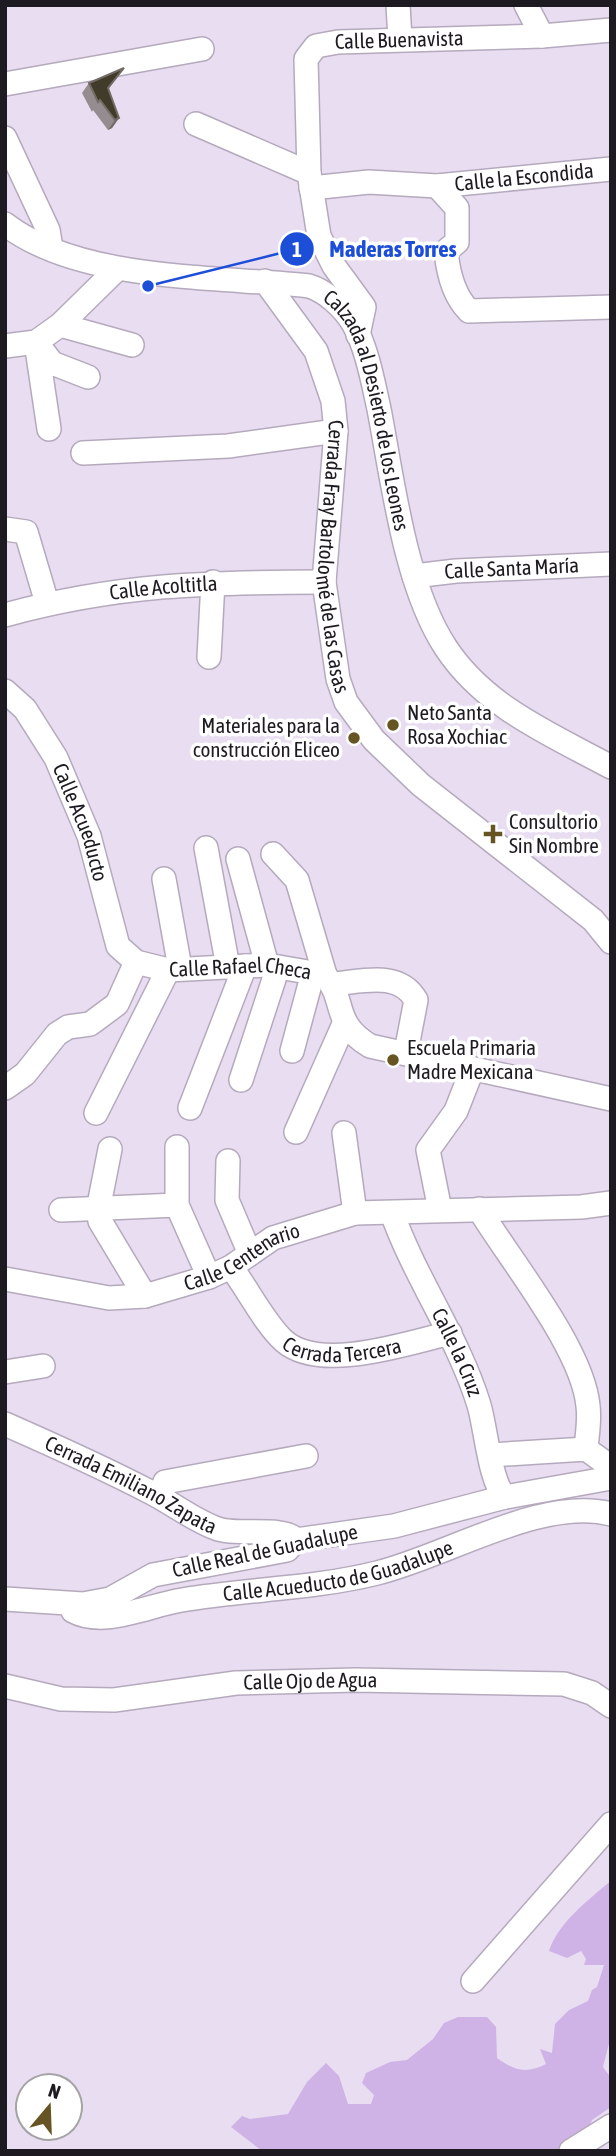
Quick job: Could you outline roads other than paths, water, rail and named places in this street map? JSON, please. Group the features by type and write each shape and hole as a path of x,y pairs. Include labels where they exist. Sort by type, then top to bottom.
{"street":[{"path":"398,5 400,39"},
{"path":"526,5 542,36"},
{"name":"Calle Buenavista","path":"310,180 306,59 316,46 338,42 542,36 611,30"},
{"path":"5,84 202,49"},
{"path":"197,124 310,180 319,236 334,266 364,307 358,335"},
{"path":"5,138 48,230 51,247"},
{"name":"Calle la Escondida","path":"310,180 437,186 611,170"},
{"name":"Calle la Escondida","path":"437,186 457,208 457,242 446,251 447,264 459,301 469,311 611,307"},
{"name":"Calzada al Desierto de los Leones","path":"5,224 51,247 117,269 317,288 348,315 358,335 376,397 415,576 445,647 472,681 511,714 611,767"},
{"path":"5,346 36,342 60,325 117,269"},
{"name":"Cerrada Fray Bartolomé de las Casas","path":"265,281 316,351 333,401 336,431 324,582 338,678 357,720 421,785 583,912 611,942"},
{"path":"60,325 131,345"},
{"path":"36,342 52,363 64,370 88,377"},
{"path":"36,342 49,429"},
{"path":"83,453 228,446 336,431"},
{"path":"5,529 26,532 47,603"},
{"name":"Calle Santa María","path":"415,576 456,571 611,564"},
{"path":"209,657 213,582"},
{"name":"Calle Acoltitla","path":"5,615 47,603 122,589 213,582 324,582"},
{"name":"Calle Acueducto","path":"5,691 26,709 56,758 89,836 118,946 136,962"},
{"path":"190,1108 254,966 206,848"},
{"path":"273,854 297,880 323,977 292,1051"},
{"path":"237,859 254,966 241,1080"},
{"path":"96,1113 174,969 164,879"},
{"path":"7,1084 24,1074 57,1034 68,1027 90,1024 117,1004 136,962"},
{"name":"Calle Rafael Checa","path":"136,962 174,969 254,966 323,977 344,1024"},
{"path":"323,977 394,979 410,989 416,1000 406,1052"},
{"path":"296,1132 344,1024 356,1037 370,1046 611,1099"},
{"path":"440,1210 428,1150 456,1111 472,1070"},
{"path":"344,1133 355,1213"},
{"path":"177,1147 177,1205 209,1277"},
{"path":"110,1149 97,1210 100,1221 145,1296"},
{"name":"Cerrada Tercera","path":"228,1161 227,1200 241,1260 284,1340 314,1355 342,1355 450,1333"},
{"name":"Calle Centenario","path":"5,1279 109,1298 145,1296 209,1277 241,1260 273,1238 355,1213 581,1207 611,1203"},
{"path":"61,1210 177,1205"},
{"path":"479,1209 569,1350 583,1381 589,1406 586,1449"},
{"name":"Calle la Cruz","path":"392,1213 407,1255 468,1370 487,1432 494,1483 505,1497"},
{"path":"5,1372 43,1366"},
{"name":"Cerrada Emiliano Zapata","path":"5,1424 164,1499 203,1524 227,1532 287,1532 296,1540"},
{"path":"490,1455 586,1449 611,1467"},
{"path":"164,1499 162,1489 165,1482 306,1457"},
{"name":"Calle Real de Guadalupe","path":"5,1600 65,1604 110,1599 153,1575 287,1550 296,1540 394,1526 505,1497 611,1478"},
{"name":"Calle Acueducto de Guadalupe","path":"65,1604 75,1613 101,1616 182,1600 293,1588 377,1573 458,1547 532,1517 590,1509 611,1514"},
{"name":"Calle Ojo de Agua","path":"5,1686 61,1699 114,1700 236,1683 356,1680 564,1684 592,1693 611,1706"},
{"path":"473,1981 611,1824"},
{"path":"571,2151 611,2126"}],"place":[{"name":"Maderas Torres","path":"148,286"},
{"name":"Neto Santa Rosa Xochiac","path":"393,725"},
{"name":"Materiales para la construcción Eliceo","path":"354,738"},
{"name":"Consultorio Sin Nombre","path":"493,834"},
{"name":"Escuela Primaria Madre Mexicana","path":"393,1060"}]}
